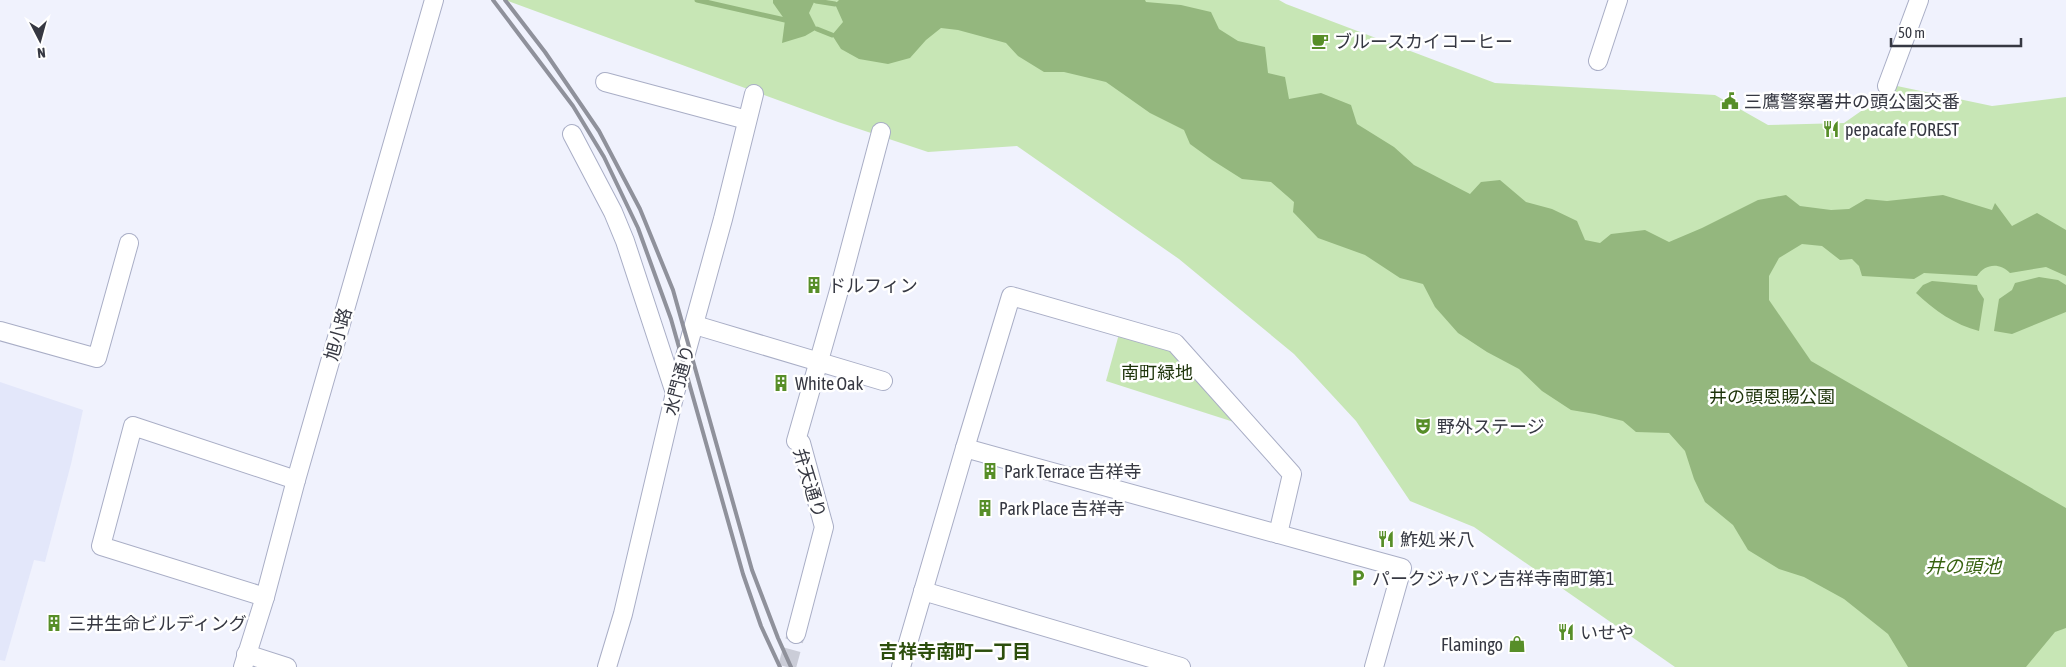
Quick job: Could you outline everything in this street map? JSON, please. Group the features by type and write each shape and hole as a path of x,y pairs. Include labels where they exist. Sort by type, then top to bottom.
{"street":[{"name":"旭小路","path":"245,660 265,597 296,480 434,0"},
{"path":"1598,61 1618,0"},
{"path":"1887,86 1919,0"},
{"path":"605,82 748,120"},
{"name":"水門通り","path":"607,667 622,614 675,392 695,325 754,94"},
{"name":"弁天通り","path":"796,634 824,527 801,442 796,441 838,294 881,132"},
{"path":"572,134 613,212 625,241 675,392"},
{"path":"0,333 97,358 129,243"},
{"path":"901,667 1011,296 1176,343 1292,474 1278,534"},
{"path":"695,325 884,381"},
{"path":"265,597 101,546 133,426 296,480"},
{"path":"965,448 1402,568 1374,667"},
{"path":"923,590 1181,667"},
{"path":"245,660 287,667"}],"shaded area":[{"path":"0,382 83,410 45,562 34,560 5,661 0,660"}],"green space":[{"name":"井の頭恩賜公園","path":"505,0 1279,0 1495,83 1715,95 1768,125 1844,123 1897,86 1992,106 2066,97 2066,667 1675,667 1474,527 1410,501 1356,421 1294,354 1179,259 1017,146 928,152 838,122"},
{"name":"南町緑地","path":"1119,334 1174,352 1240,424 1106,381"}],"water":[{"path":"773,0 815,0 809,13 817,29 805,36 782,43 785,20 773,3"},
{"name":"井の頭池","path":"839,0 1145,0 1146,2 1181,5 1211,12 1219,29 1238,41 1265,47 1268,73 1285,77 1289,99 1321,93 1351,105 1357,124 1394,147 1414,165 1470,194 1481,182 1500,180 1526,202 1552,209 1577,221 1585,240 1600,243 1611,234 1645,230 1669,242 1758,200 1786,195 1800,206 1831,210 1849,209 1866,199 1887,201 1943,195 1992,210 1995,203 2012,226 2037,213 2066,230 2066,276 2046,267 2010,273 2001,267 1992,266 1984,269 1977,276 1924,273 1914,279 1862,276 1859,266 1852,259 1840,260 1822,246 1802,244 1779,258 1769,276 1769,300 1811,361 2066,508 2066,628 2055,632 2026,667 1908,667 1888,634 1844,599 1804,577 1779,569 1748,550 1733,525 1705,502 1694,479 1685,451 1669,433 1636,432 1623,421 1571,410 1542,391 1519,369 1487,352 1458,333 1435,307 1423,284 1400,278 1365,255 1318,238 1293,212 1294,202 1271,182 1242,179 1190,144 1184,130 1150,113 1106,82 1064,72 1044,72 1018,56 1006,43 958,30 941,28 926,40 910,58 888,64 859,59 841,49 832,35 843,22 835,4"},
{"path":"2039,277 2058,280 2066,285 2066,312 2012,334 1994,331 1999,299 2012,290 2015,283"},
{"path":"1932,281 1977,285 1984,299 1979,331 1945,316 1916,293 1923,285"}],"waterway":[{"path":"697,0 785,20"},
{"path":"816,1 835,4"},
{"path":"817,29 832,35"}],"tunnel":[{"path":"787,667 796,634"}],"railway":[{"path":"493,0 573,106 604,157 638,228 671,319 743,574 761,626 780,667"},
{"path":"505,0 545,52 599,131 640,209 673,290 752,570 791,667"}],"place":[{"name":"ブルースカイコーヒー","path":"1320,41"},
{"name":"三鷹警察署井の頭公園交番","path":"1730,101"},
{"name":"pepacafe FOREST","path":"1831,129"},
{"name":"ドルフィン","path":"814,285"},
{"name":"White Oak","path":"781,383"},
{"name":"野外ステージ","path":"1423,426"},
{"name":"Park Terrace 吉祥寺","path":"990,471"},
{"name":"Park Place 吉祥寺","path":"985,508"},
{"name":"鮓処 米八","path":"1386,539"},
{"name":"パークジャパン吉祥寺南町第1","path":"1358,578"},
{"name":"三井生命ビルディング","path":"54,623"},
{"name":"いせや","path":"1566,632"},
{"name":"Flamingo","path":"1517,644"}],"district":[{"name":"吉祥寺南町一丁目","path":"955,651"}]}
